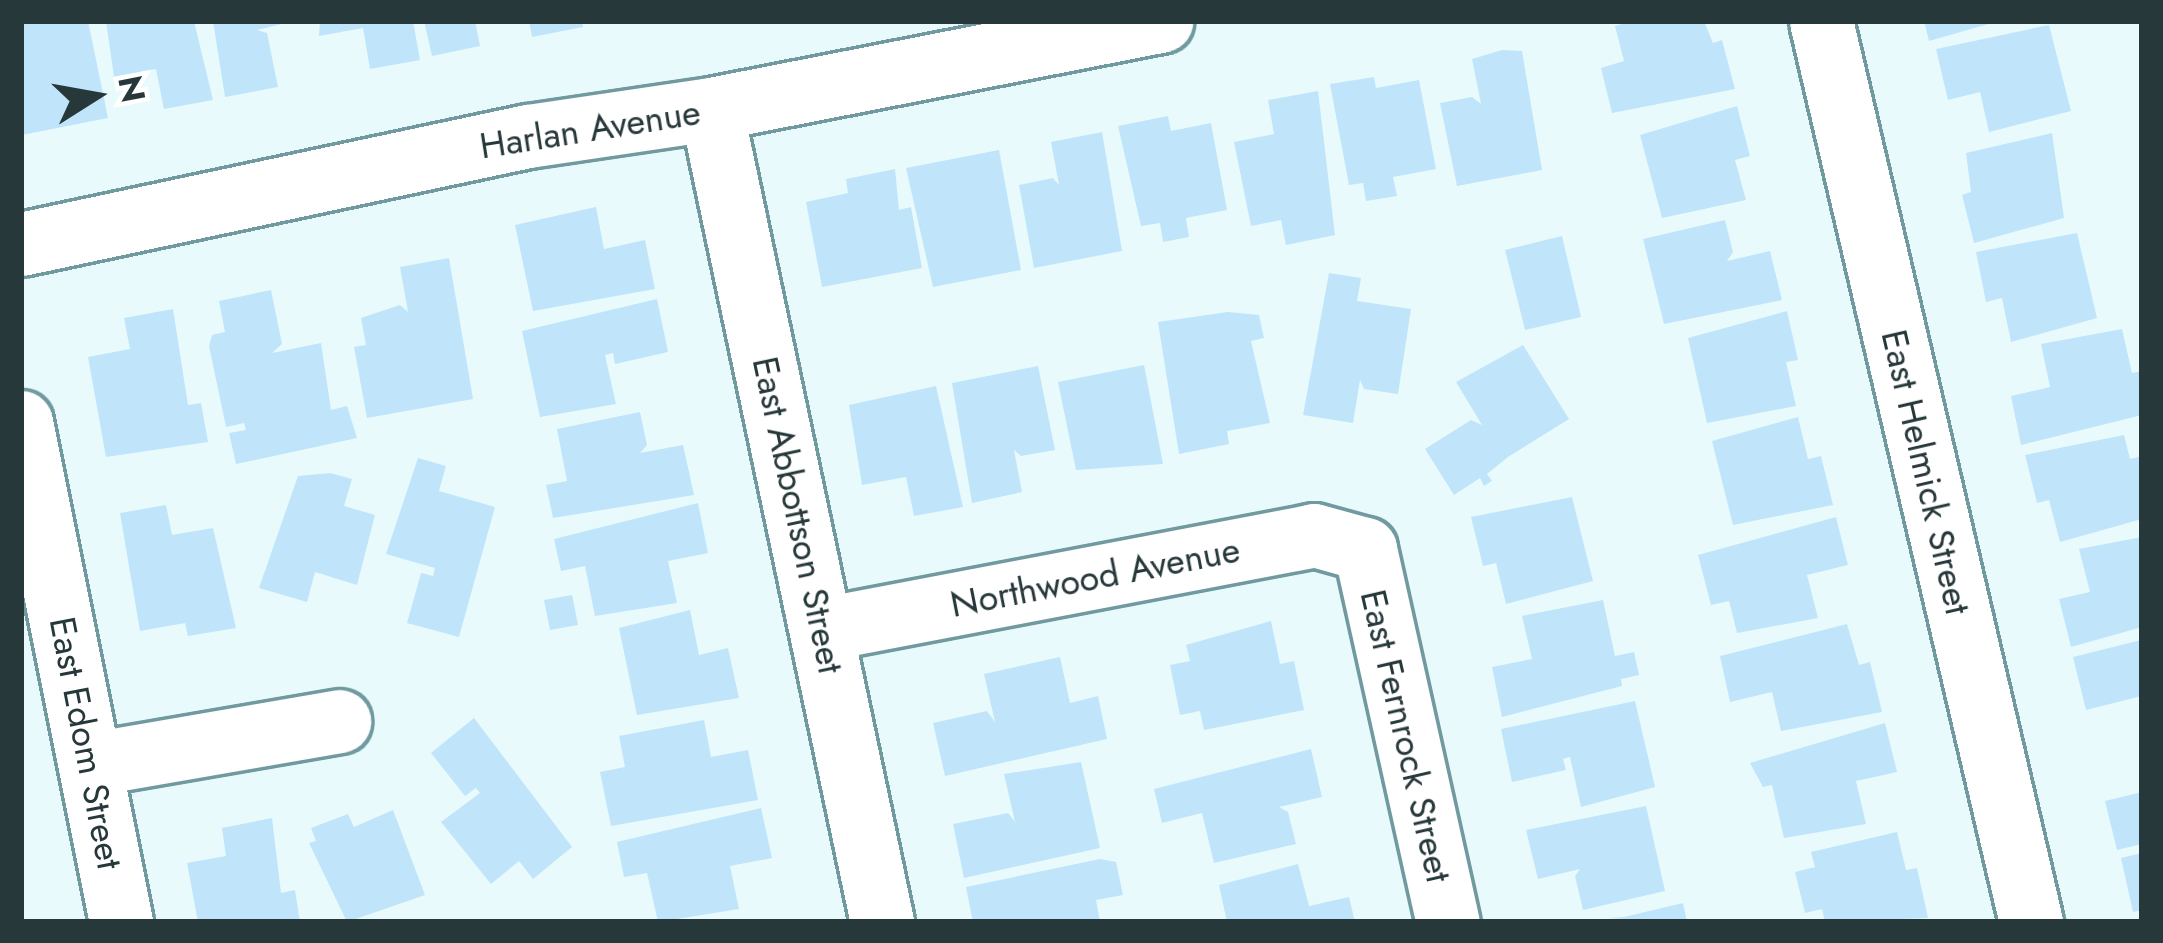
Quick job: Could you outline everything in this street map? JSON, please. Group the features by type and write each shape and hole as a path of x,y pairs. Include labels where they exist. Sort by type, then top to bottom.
{"street":[{"name":"Harlan Avenue","path":"21,244 528,136 711,109 1161,21"},
{"name":"East Helmick Street","path":"1821,21 2031,922"},
{"name":"East Abbottson Street","path":"711,109 882,922"},
{"name":"East Edom Street","path":"21,422 121,922"},
{"name":"Northwood Avenue","path":"823,629 1314,535 1365,550"},
{"name":"East Fernrock Street","path":"1365,550 1448,922"},
{"path":"92,764 339,721"}],"building":[{"path":"21,21 88,21 108,118 22,135"},
{"path":"106,21 194,21 213,100 164,109 156,69 114,77"},
{"path":"213,21 294,21 257,30 267,33 278,87 225,97"},
{"path":"320,21 413,21 420,60 370,69 363,28 319,36"},
{"path":"424,21 475,21 480,46 432,56"},
{"path":"529,21 582,21 583,27 532,37"},
{"path":"1633,21 1704,21 1713,43 1722,40 1735,89 1612,113 1601,68 1624,61 1615,26"},
{"path":"1924,21 1991,21 1992,23 1929,41"},
{"path":"2049,25 2071,111 1989,132 1980,92 1948,100 1936,49"},
{"path":"1502,50 1522,51 1542,170 1457,186 1440,103 1472,97 1481,104 1472,59"},
{"path":"1374,77 1376,88 1419,80 1436,169 1393,177 1397,196 1366,201 1363,183 1349,185 1330,84"},
{"path":"1318,91 1335,235 1286,245 1281,220 1251,226 1234,142 1274,134 1268,100"},
{"path":"1737,106 1750,156 1735,160 1746,200 1662,218 1640,135"},
{"path":"1168,116 1171,131 1211,123 1227,210 1186,218 1189,237 1163,242 1160,223 1141,226 1118,126"},
{"path":"1102,132 1122,251 1034,268 1019,185 1053,178 1059,185 1051,142"},
{"path":"2052,133 2064,218 1974,243 1962,195 1971,192 1966,153"},
{"path":"999,150 1021,270 933,287 906,168"},
{"path":"895,169 899,210 911,207 922,268 822,287 806,202 848,193 846,179"},
{"path":"596,207 604,249 645,240 655,289 533,311 515,225"},
{"path":"1725,220 1733,252 1727,261 1770,251 1782,300 1664,324 1643,239"},
{"path":"2077,233 2097,318 2011,342 2002,298 1986,302 1976,252"},
{"path":"1562,236 1581,317 1525,330 1505,250"},
{"path":"449,258 473,399 367,418 354,347 366,345 361,318 400,305 408,312 400,267"},
{"path":"1329,273 1361,278 1357,301 1411,309 1398,394 1364,389 1360,380 1353,423 1303,415"},
{"path":"271,290 282,344 272,353 321,343 331,410 347,406 357,438 236,464 229,433 246,430 244,423 226,427 209,346 212,335 225,332 219,301"},
{"path":"657,299 668,352 615,364 613,353 605,355 616,404 540,417 522,331"},
{"path":"173,309 188,405 201,403 208,442 106,457 88,357 130,349 124,318"},
{"path":"1787,311 1798,360 1786,362 1796,406 1707,423 1688,338"},
{"path":"1228,312 1259,315 1264,338 1251,341 1270,423 1227,431 1229,444 1179,454 1158,322"},
{"path":"2122,329 2132,373 2142,371 2142,415 2021,445 2011,396 2050,387 2041,344"},
{"path":"1523,345 1569,419 1508,457 1487,474 1492,481 1484,486 1480,478 1454,495 1425,449 1471,420 1482,425 1456,382"},
{"path":"1144,365 1163,464 1076,470 1058,382"},
{"path":"1038,366 1055,450 1021,456 1014,450 1022,492 972,503 952,383"},
{"path":"936,386 963,507 914,516 906,477 862,485 849,405"},
{"path":"640,412 647,445 640,453 683,445 694,495 553,518 546,485 567,481 557,429"},
{"path":"1798,417 1808,459 1821,456 1833,505 1733,525 1712,441"},
{"path":"2124,435 2130,459 2142,456 2142,519 2060,542 2049,500 2037,503 2025,455"},
{"path":"418,458 446,466 439,491 495,507 459,637 407,623 421,573 433,576 435,568 386,554"},
{"path":"330,473 352,479 344,506 375,515 357,585 315,572 307,602 259,588 298,476"},
{"path":"1572,497 1593,581 1506,604 1496,563 1483,566 1471,517"},
{"path":"698,503 708,553 668,561 677,603 595,616 585,566 561,571 554,539"},
{"path":"166,505 172,535 213,528 236,628 188,636 185,623 140,631 120,513"},
{"path":"1836,517 1848,565 1807,575 1818,618 1737,633 1729,601 1711,605 1698,555"},
{"path":"2142,537 2142,627 2071,647 2059,599 2090,592 2079,549"},
{"path":"572,595 578,625 550,630 544,600"},
{"path":"1603,600 1615,656 1634,652 1639,675 1621,679 1622,686 1502,717 1492,667 1532,659 1522,616"},
{"path":"690,610 699,655 728,648 739,698 637,715 619,628"},
{"path":"1271,621 1280,664 1294,661 1304,710 1204,730 1200,711 1180,715 1170,665 1190,661 1186,645"},
{"path":"1847,624 1859,665 1870,662 1882,712 1781,731 1772,692 1730,702 1720,656"},
{"path":"2141,640 2142,696 2086,710 2073,657"},
{"path":"1060,657 1070,703 1098,696 1107,739 945,776 933,723 987,711 995,722 984,674"},
{"path":"1635,701 1655,787 1581,807 1570,757 1563,759 1566,770 1512,782 1501,729"},
{"path":"474,718 572,847 533,879 519,861 491,884 441,822 480,793 476,788 465,796 431,753"},
{"path":"704,720 711,757 748,750 758,800 611,826 600,772 625,767 619,736"},
{"path":"1885,723 1897,772 1856,781 1866,824 1784,838 1772,785 1763,787 1750,763"},
{"path":"1311,749 1322,797 1279,807 1288,812 1296,844 1214,863 1202,813 1162,823 1154,789"},
{"path":"1081,762 1100,848 964,878 953,824 1008,813 1015,822 1004,774"},
{"path":"2142,792 2142,844 2117,850 2105,801"},
{"path":"1646,806 1665,891 1583,910 1575,876 1580,869 1538,879 1526,830"},
{"path":"761,808 772,858 730,866 739,909 658,922 647,873 624,877 617,842"},
{"path":"393,810 425,895 347,922 309,843 316,841 311,828 348,814 354,827"},
{"path":"272,818 281,893 295,890 300,922 198,922 187,863 226,856 222,828"},
{"path":"1897,832 1906,870 1917,868 1928,918 1825,922 1822,909 1805,913 1795,872 1815,867 1811,852"},
{"path":"2142,853 2142,910 2133,912 2121,858"},
{"path":"1100,859 1116,862 1123,895 1096,900 1100,922 973,922 966,887"},
{"path":"1298,864 1309,906 1349,897 1355,922 1227,922 1219,885"},
{"path":"1683,903 1687,922 1607,918 1624,917"}]}
